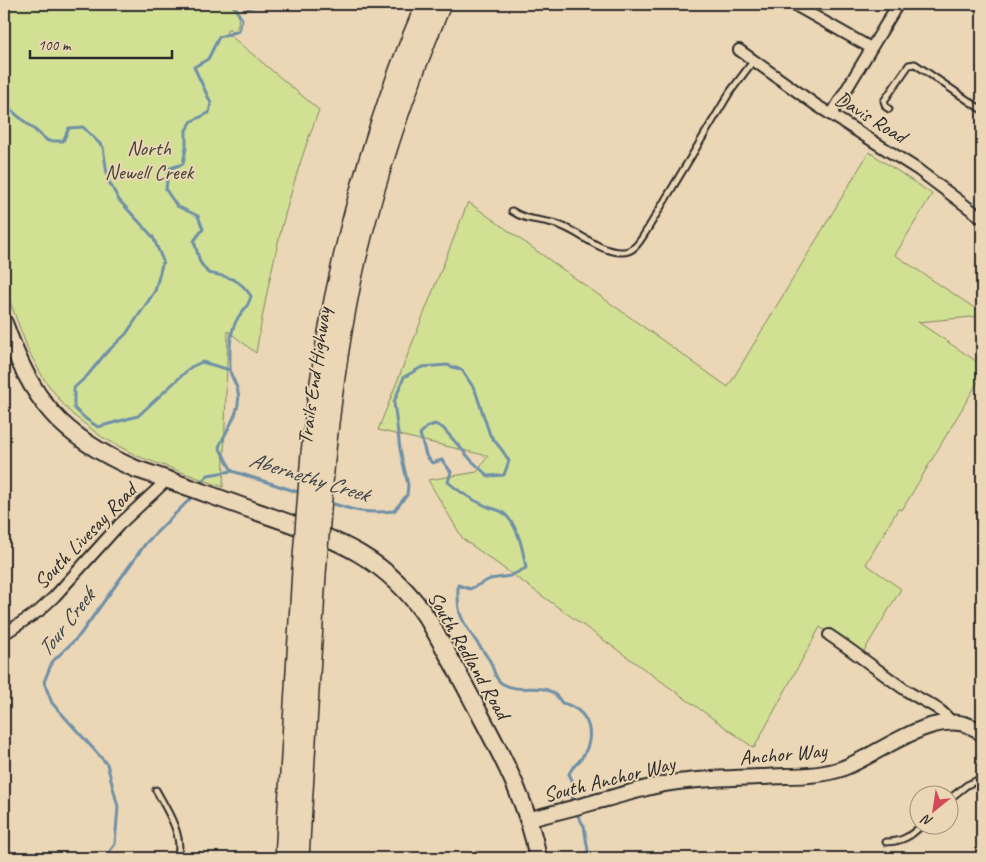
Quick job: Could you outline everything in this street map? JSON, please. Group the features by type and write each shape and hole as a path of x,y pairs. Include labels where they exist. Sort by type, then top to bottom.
{"highway":[{"name":"Trails End Highway","path":"285,858 318,456 318,395 329,322 353,213 376,135 426,4"},
{"name":"Trails End Highway","path":"318,456 364,227 402,103 441,4"},
{"name":"Trails End Highway","path":"299,858 309,572"}],"main road":[{"name":"South Redland Road","path":"4,323 19,361 31,384 47,408 61,424 79,439 109,458 334,540 366,557 397,581 417,604 438,637 509,769 529,819 538,858"}],"street":[{"path":"793,4 871,48"},
{"path":"831,115 898,4"},
{"name":"Davis Road","path":"739,50 831,115 917,169 982,218"},
{"name":"South Livesay Road","path":"4,634 39,611 55,596 119,525 167,480"},
{"path":"829,635 862,657 906,691 940,709 951,722 966,723 982,734"},
{"name":"Anchor Way","path":"699,779 793,776 829,772 857,762 926,727 951,722"},
{"name":"South Anchor Way","path":"529,819 654,786 699,779"}],"lane":[{"path":"512,211 520,217 548,221 562,226 612,251 624,252 632,250 647,230 730,92 754,60"},
{"path":"889,109 884,101 908,65 915,64 982,110"},
{"path":"958,792 966,785 982,778"},
{"path":"156,790 176,828 180,852 178,858"},
{"path":"886,842 895,842 910,837 913,834"}],"green space":[{"name":"North Newell Creek","path":"4,4 240,4 237,7 237,28 233,34 229,28 226,32 319,110 298,170 281,230 267,291 256,353 228,331 223,487 137,456 102,437 73,415 63,404 44,379 29,352 4,286"},
{"path":"869,152 932,194 895,255 982,313 982,316 918,322 982,365 982,375 902,510 898,509 866,564 901,589 861,656 820,627 754,748 463,539 428,480 477,472 488,456 378,430 468,202 728,387"}],"waterway":[{"path":"230,370 230,342 233,329 235,322 251,296 242,285 233,279 208,273 200,262 194,241 203,229 198,216 177,206 166,190 168,169 183,164 186,148 186,130 192,121 209,113 211,103 194,67 208,59 219,37 239,31 242,19 232,4"},
{"path":"245,4 248,8 260,4"},
{"name":"Abernethy Creek","path":"4,97 12,111 48,141 63,141 69,128 83,127 103,147 108,180 119,200 153,237 163,261 155,291 126,334 74,388 74,408 98,427 138,416 191,367 202,362 230,370 239,399 236,413 219,447 232,471 301,493"},
{"name":"Abernethy Creek","path":"328,502 360,511 394,511 407,495 408,485 400,449 394,402 404,377 422,367 447,365 462,370 475,390 490,435 509,461 504,475 488,476 443,428 435,424 427,427 420,434 426,455 432,463 442,460 451,472 448,482 456,489 479,503 502,512 508,517 519,537 526,568 510,576 490,579 470,589 458,585 460,612 467,628 490,661 500,682 511,687 549,691 556,695 562,703 572,706 579,711 585,718 588,725 589,742 581,759 569,774 573,782 572,803"},
{"name":"Tour Creek","path":"200,483 208,475 232,471"},
{"name":"Tour Creek","path":"105,858 115,844 118,807 107,764 52,703 44,682 52,662 79,636 146,543 190,499"},
{"name":"Abernethy Creek","path":"575,811 584,826 588,851 584,858"}]}
